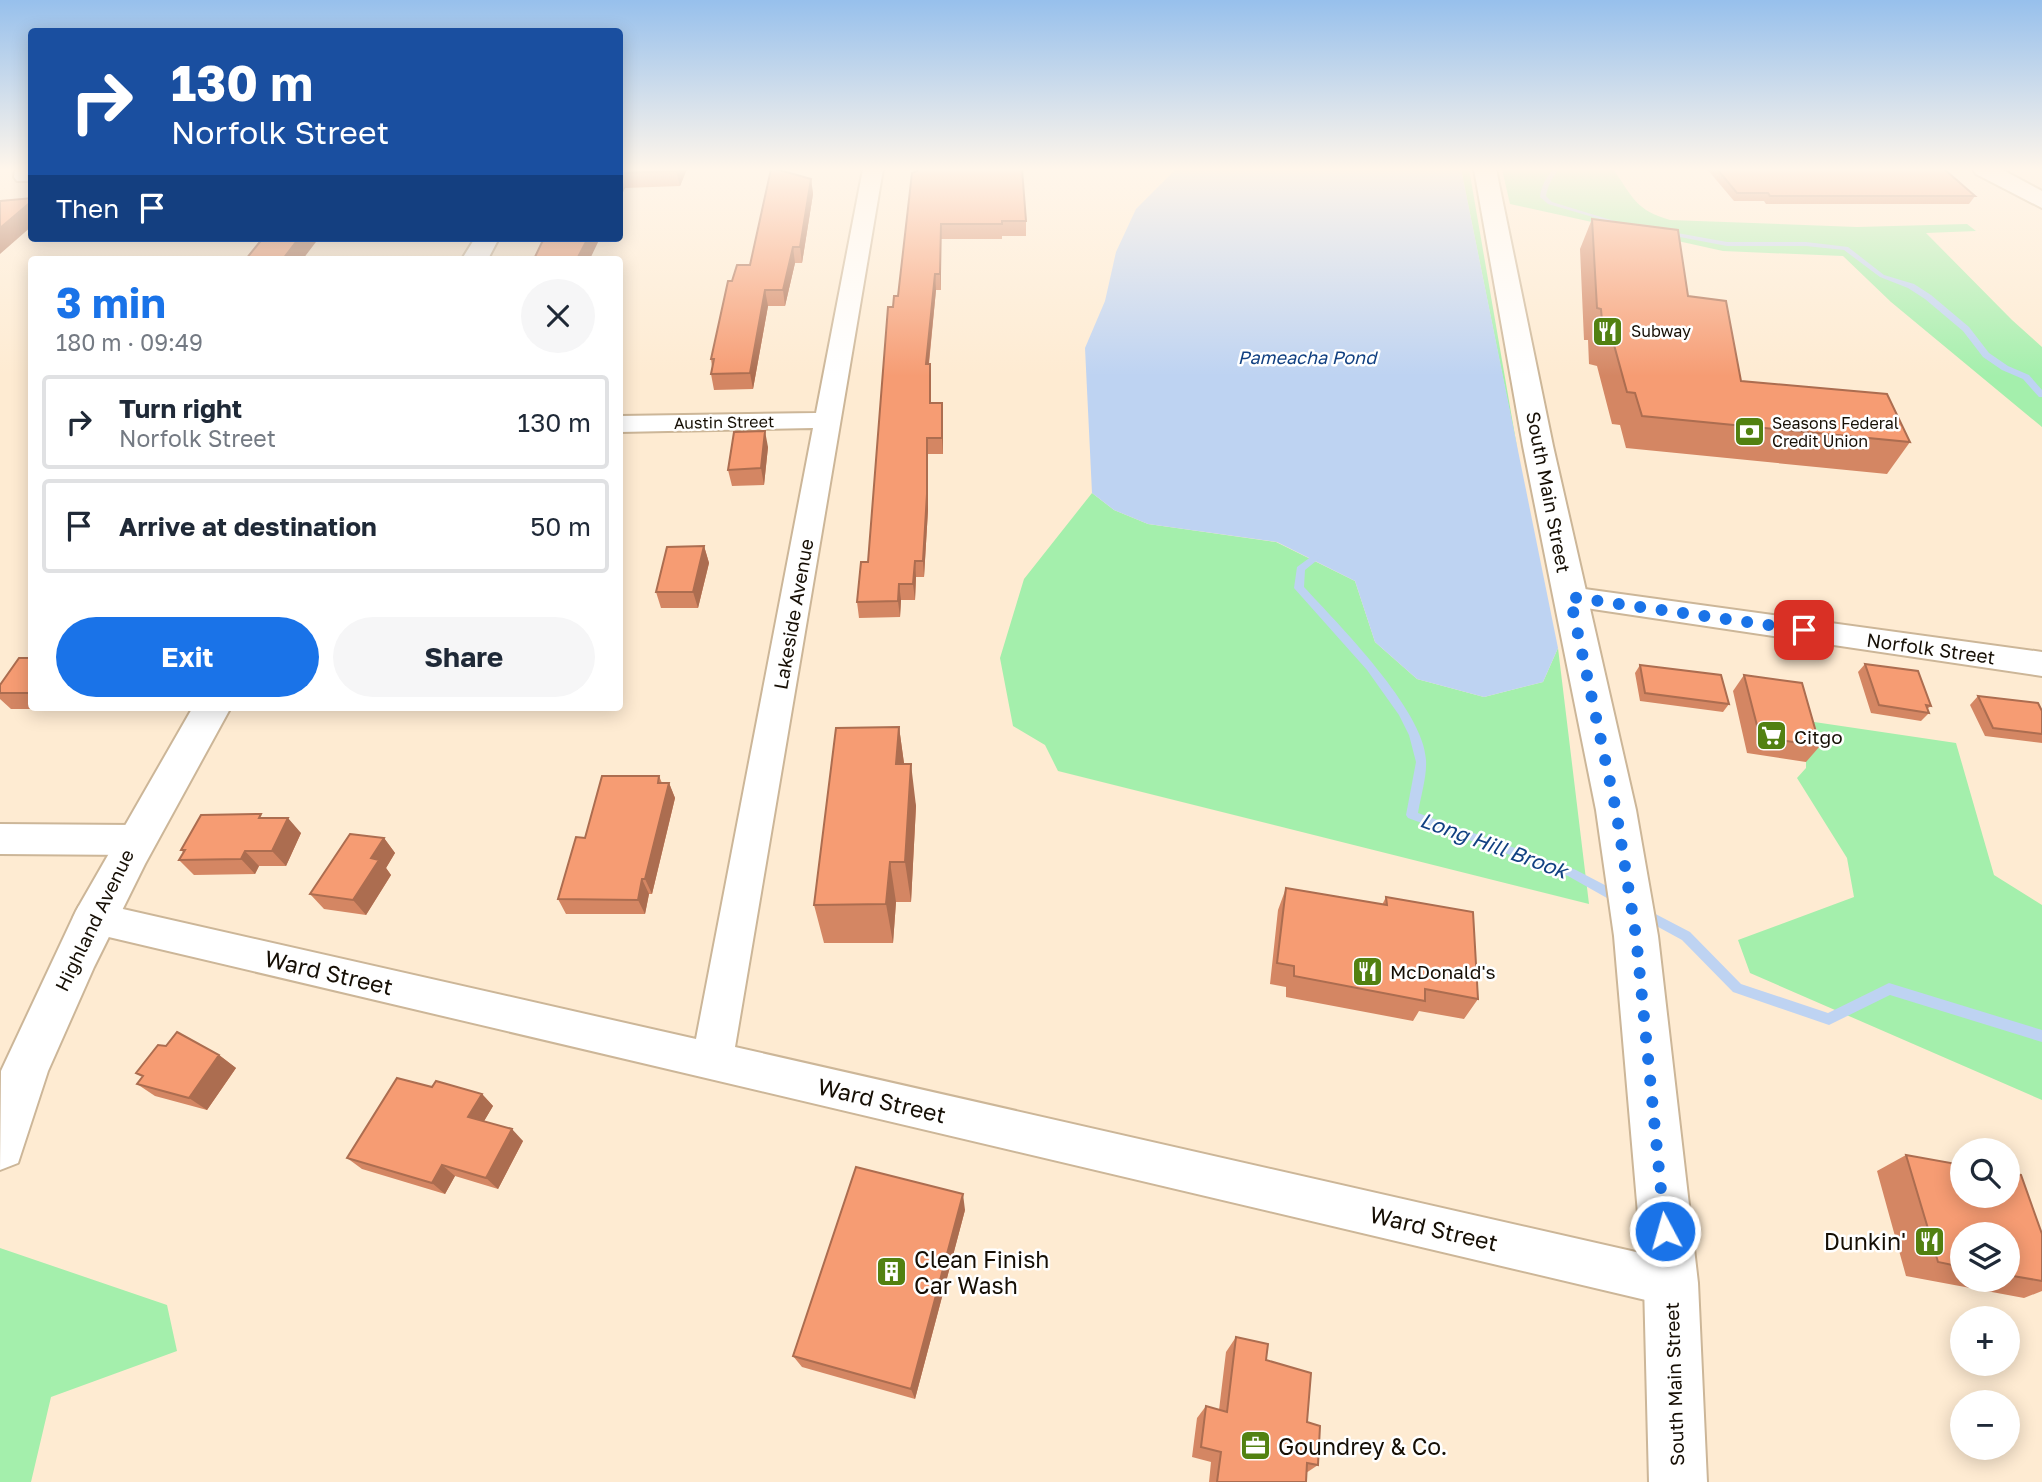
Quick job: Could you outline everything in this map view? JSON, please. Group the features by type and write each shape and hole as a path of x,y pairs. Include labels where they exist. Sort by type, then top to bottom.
{"main road":[{"name":"South Main Street","path":"1499,238 1570,597 1616,810 1636,936 1671,1283 1678,1482"},
{"name":"Highland Avenue","path":"0,1145 29,1058 92,918 210,711"}],"street":[{"name":"Lakeside Avenue","path":"712,1059 861,238"},
{"name":"Austin Street","path":"623,424 829,420"},
{"name":"Norfolk Street","path":"1570,597 2042,664"},
{"path":"0,839 134,840"},
{"name":"Ward Street","path":"92,918 712,1059 1671,1283"}],"green space":[{"path":"1475,238 1481,238 1518,453"},
{"path":"1665,238 1931,238 2042,347 2042,427 1891,302 1843,256 1723,251"},
{"path":"1092,493 1114,510 1148,524 1276,542 1355,581 1375,642 1417,679 1484,697 1543,682 1558,648 1589,904 1058,771 1045,745 1013,726 1000,658 1024,579"},
{"path":"1794,719 1956,743 1994,875 2042,905 2042,1100 1750,973 1738,940 1854,897 1847,858 1797,778 1806,768 1806,762"},
{"path":"0,1248 167,1305 177,1351 51,1397 31,1482 0,1482"}],"water":[{"name":"Pameacha Pond","path":"1122,238 1475,238 1558,648 1543,682 1484,697 1417,679 1375,642 1355,581 1277,542 1148,524 1114,510 1092,493 1085,348 1105,301 1116,252"}],"building":[{"path":"756,238 801,238 800,247 793,247 783,290 765,290 750,373 711,374 714,359 711,359 728,281 732,281 737,265 750,265"},
{"path":"905,238 941,238 940,274 935,274 926,364 930,364 930,403 942,403 942,438 927,438 923,561 915,561 913,584 899,584 898,601 857,602 861,562 868,562 888,307 893,307 894,296 898,296"},
{"path":"1593,238 1679,238 1688,296 1726,301 1741,381 1887,394 1910,442 1642,416 1635,393 1627,392 1611,334 1603,333 1601,309 1597,308"},
{"path":"260,242 296,242 285,256 248,256"},
{"path":"542,242 586,242 579,256 535,256"},
{"path":"765,431 761,468 728,470 734,432"},
{"path":"704,546 693,592 656,592 667,547"},
{"path":"19,658 28,658 28,693 0,693 0,685"},
{"path":"1865,664 1918,671 1931,706 1926,705 1929,713 1879,705"},
{"path":"1640,665 1721,675 1729,704 1645,693"},
{"path":"1744,675 1802,683 1820,746 1760,737"},
{"path":"1978,696 2038,703 2042,711 2042,734 1993,728"},
{"path":"899,727 896,764 911,764 905,862 890,862 886,904 814,905 836,728"},
{"path":"602,776 659,776 658,783 669,783 638,900 558,899 576,837 585,838"},
{"path":"261,814 259,818 288,818 272,851 245,851 241,859 179,860 185,850 181,850 201,815"},
{"path":"350,834 384,838 371,858 379,860 353,900 310,894"},
{"name":"McDonald's","path":"1286,888 1387,905 1386,897 1473,912 1478,999 1425,989 1425,1001 1294,976 1294,966 1277,963"},
{"path":"177,1032 219,1055 189,1098 137,1084 143,1076 136,1073 158,1045 166,1046"},
{"path":"397,1078 432,1087 436,1081 482,1094 468,1117 512,1129 486,1178 442,1165 432,1183 347,1158"},
{"path":"1906,1155 1950,1163 1950,1208 2020,1208 2021,1175 2042,1234 2042,1281 2020,1277 2020,1222 1950,1222 1950,1264 1938,1262"},
{"name":"Clean Finish Car Wash","path":"856,1167 963,1194 911,1389 793,1356"},
{"path":"1236,1337 1268,1344 1266,1360 1311,1373 1307,1422 1320,1426 1318,1465 1307,1463 1306,1482 1217,1482 1221,1452 1201,1447 1206,1406 1227,1412"}],"waterway":[{"path":"1695,238 1727,244 1806,244 1846,248 1882,276 1911,286 1928,297 1966,329 1986,355 2005,368 2026,377 2042,395"},
{"name":"Long Hill Brook","path":"1323,551 1300,569 1299,588 1370,667 1388,690 1415,735 1421,762 1412,815 1572,873 1618,898"},
{"name":"Long Hill Brook","path":"1644,913 1686,936 1737,988 1829,1019 1889,989 2042,1036"}],"place":[{"name":"Subway","path":"1608,331"},
{"name":"Seasons Federal Credit Union","path":"1749,432"},
{"name":"Citgo","path":"1771,736"},
{"name":"McDonald's","path":"1367,971"},
{"name":"Dunkin'","path":"1929,1241"},
{"name":"Clean Finish Car Wash","path":"891,1272"},
{"name":"Goundrey & Co.","path":"1255,1446"}],"route":[{"path":"1665,1231 1636,936 1616,810 1570,597 1804,630"}]}
